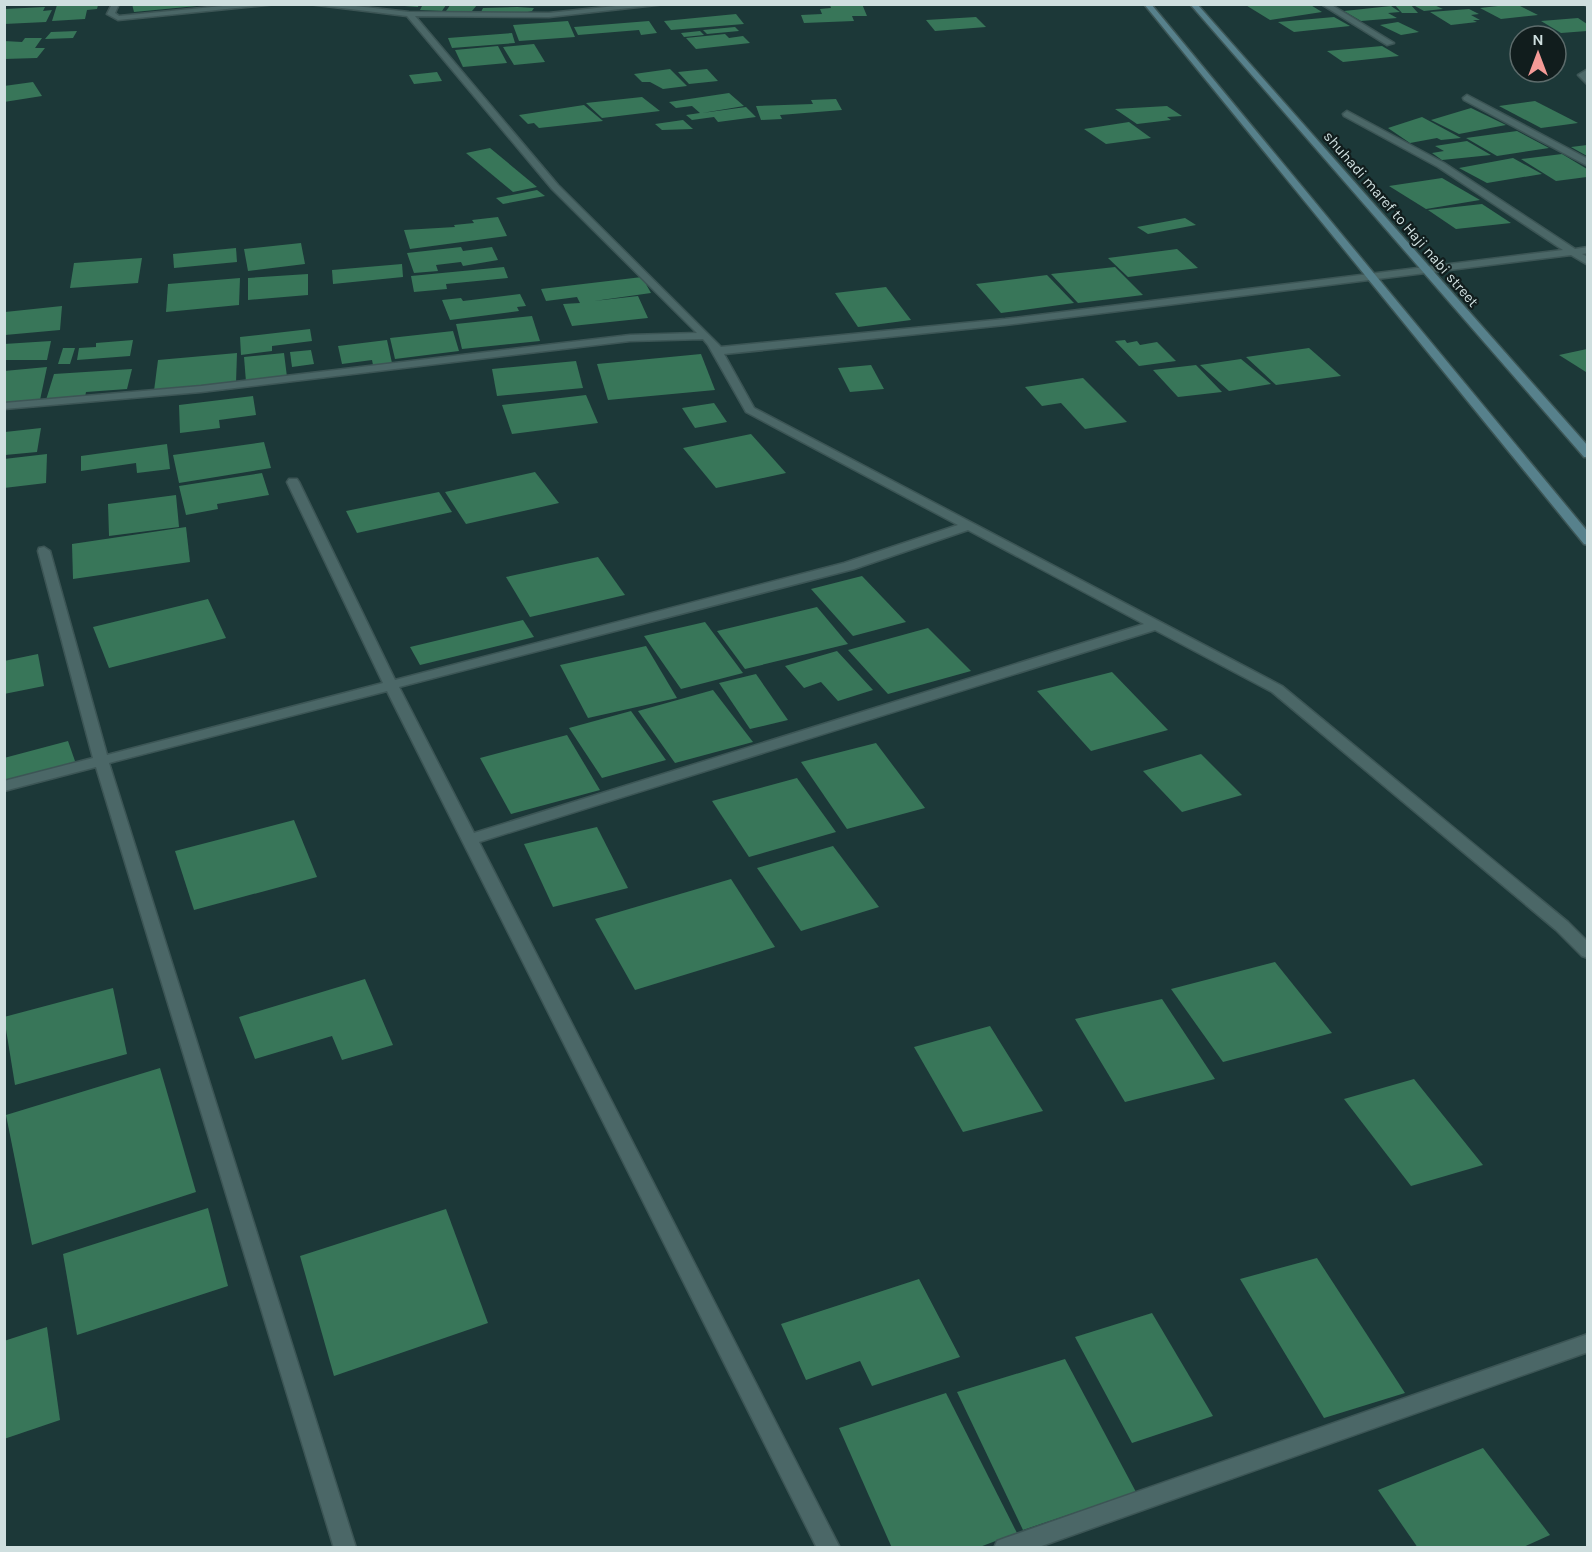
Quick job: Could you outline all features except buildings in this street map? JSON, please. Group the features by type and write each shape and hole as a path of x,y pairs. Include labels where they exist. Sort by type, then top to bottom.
{"main road":[{"path":"1147,4 1587,541"},
{"name":"shuhadi maref to Haji nabi street","path":"1193,4 1587,454"}],"street":[{"path":"116,4 111,14 118,18 273,4"},
{"path":"312,4 409,14 549,15 662,4"},
{"path":"1324,4 1390,43"},
{"path":"409,14 555,187 706,336 750,410 1277,689 1562,926 1587,952"},
{"path":"1587,71 1582,75 1587,83"},
{"path":"1467,98 1587,163"},
{"path":"1347,114 1441,165 1587,262"},
{"path":"717,351 1005,322 1587,250"},
{"path":"4,406 201,389 630,338 706,336"},
{"path":"293,482 391,685 830,1548"},
{"path":"4,786 849,566 969,526"},
{"path":"44,551 101,760 345,1548"},
{"path":"470,840 1156,625"},
{"path":"1005,1548 1587,1343"}]}
